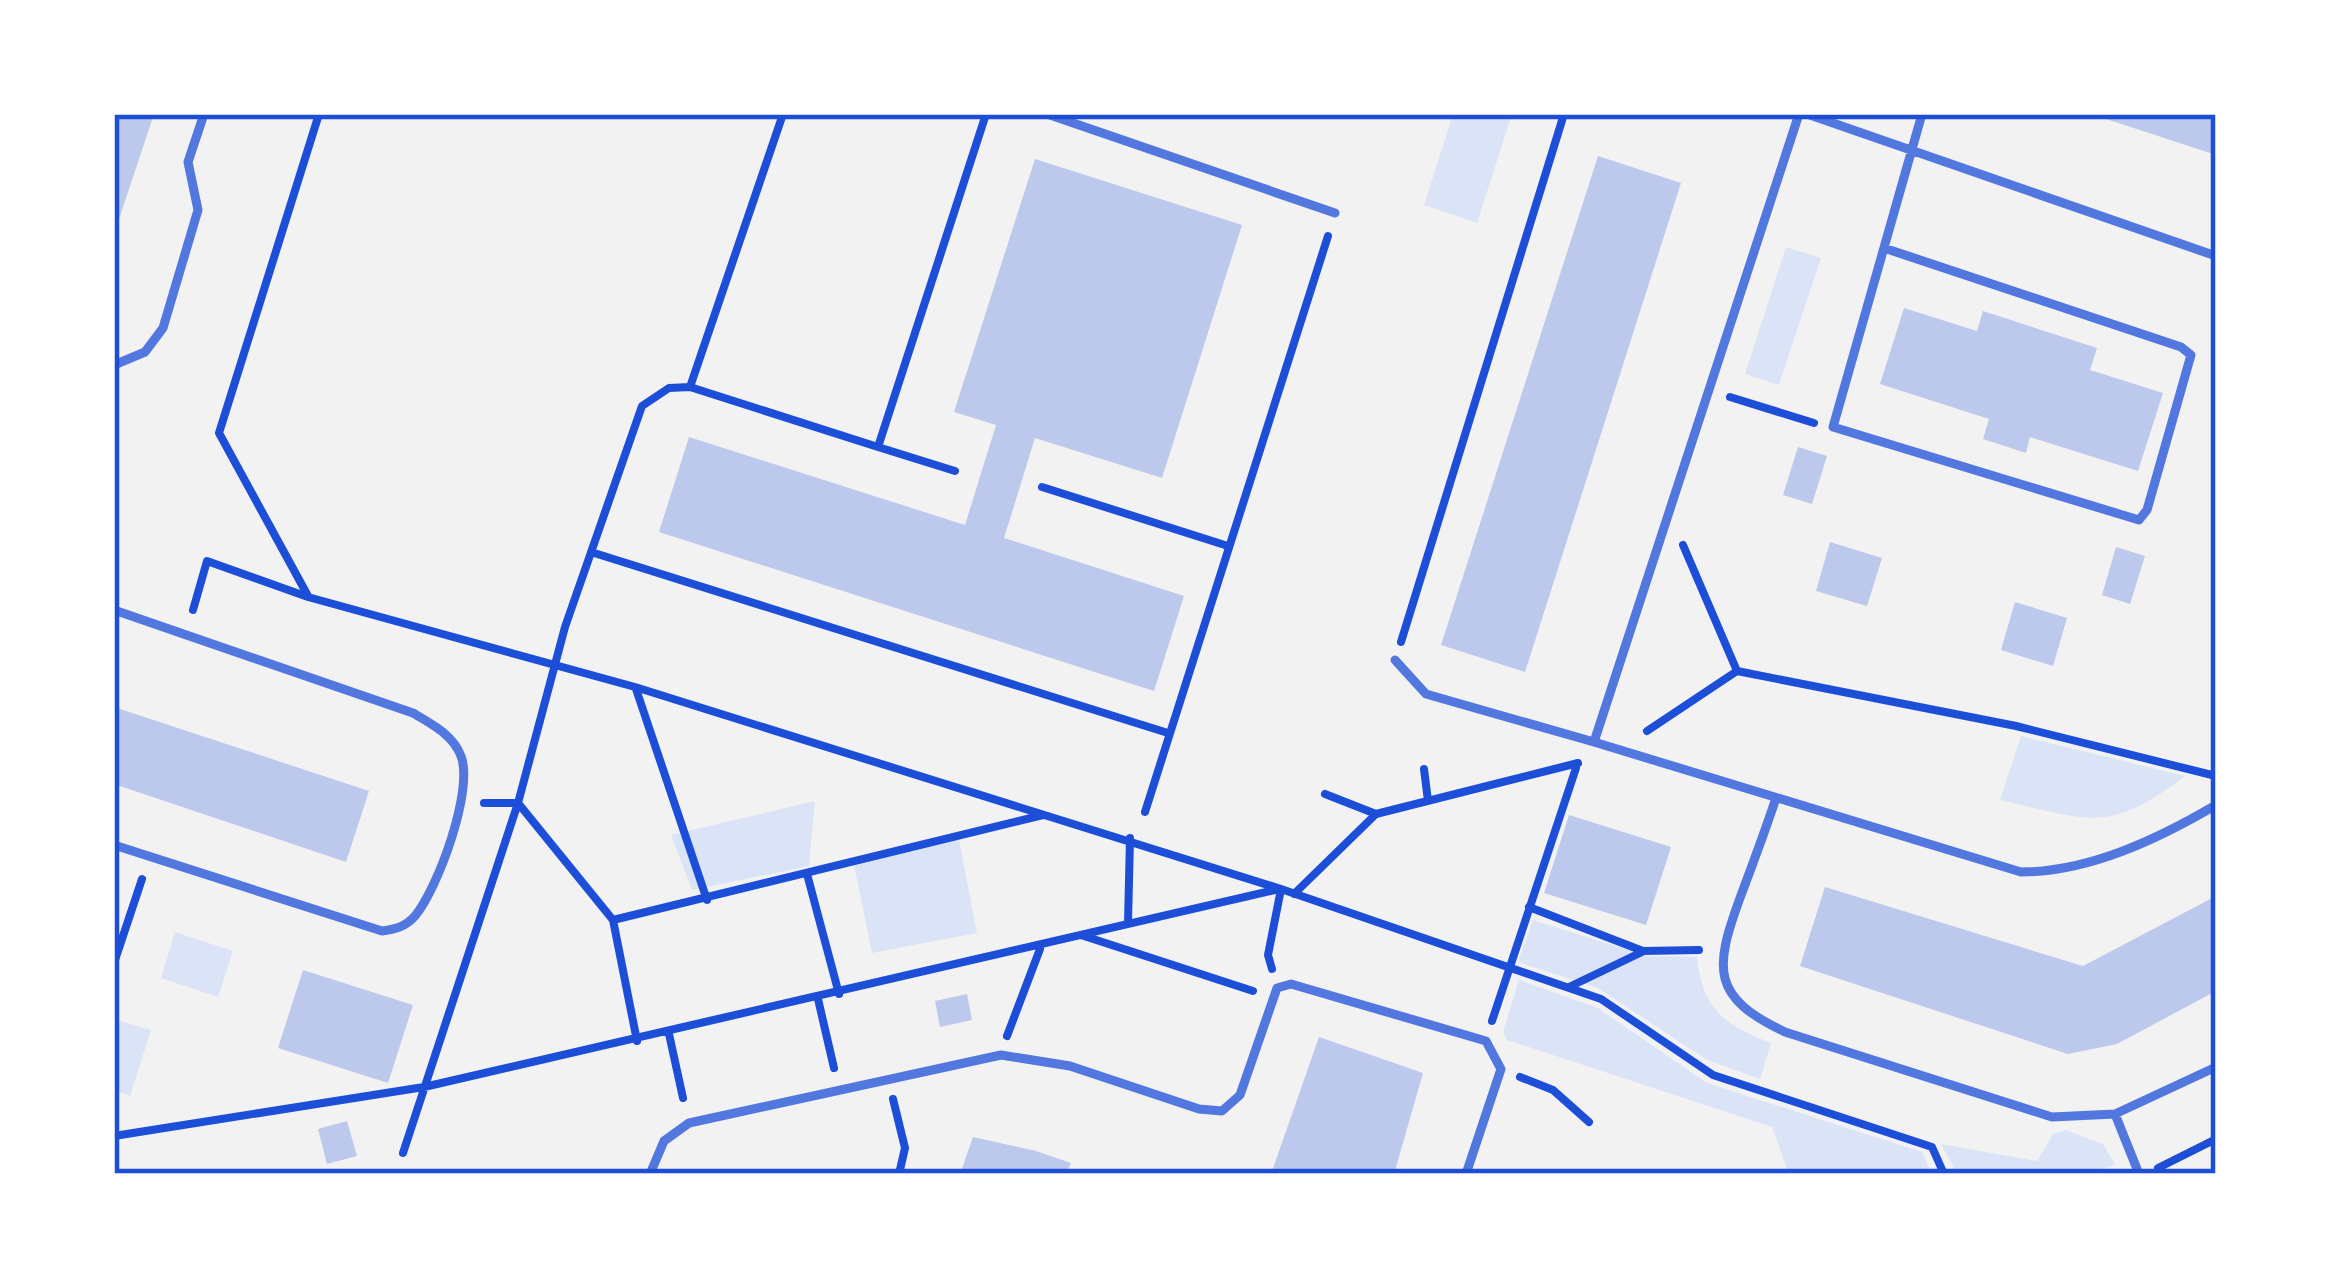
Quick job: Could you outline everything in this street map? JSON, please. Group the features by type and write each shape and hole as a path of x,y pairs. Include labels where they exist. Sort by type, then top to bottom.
{"lane":[{"path":"114,365 145,352 163,328 199,210 188,162 204,114"},
{"path":"1047,114 1335,213"},
{"path":"1594,742 1803,114 2216,256"},
{"path":"1887,249 2181,346 2191,355 2191,368 2139,520 1833,427 1922,114"},
{"path":"114,610 413,713 441,729 461,755 466,786 423,903 400,928 382,931 114,845"},
{"path":"1395,660 1426,694 2021,872 2059,872 2089,863 2216,805"},
{"path":"1775,801 1720,950 1734,999 1751,1016 1785,1032 2052,1117 2115,1114 2216,1067"},
{"path":"650,1174 664,1141 689,1123 1001,1054 1070,1066 1199,1109 1222,1111 1240,1095 1275,993 1291,984 1486,1041 1502,1070 1466,1174"},
{"path":"2115,1114 2143,1174"},
{"path":"397,1174 434,1174"}],"path":[{"path":"308,597 219,433 320,114"},
{"path":"690,387 783,114"},
{"path":"878,447 986,114"},
{"path":"1395,660 1563,116 1547,114"},
{"path":"1145,812 1335,213"},
{"path":"397,1174 518,803 591,552 643,406 669,388 690,387 955,471"},
{"path":"1709,390 1833,427"},
{"path":"1042,487 1228,546"},
{"path":"1663,532 1684,546 1737,671"},
{"path":"591,552 1168,734"},
{"path":"185,634 207,561 308,597 635,688 1130,838 1568,987 1634,1018 1713,1075 1933,1147 1944,1174"},
{"path":"1486,1041 1576,766 1594,742 1643,734 1737,671 2016,726 2216,776"},
{"path":"635,688 706,900"},
{"path":"1294,894 1376,814 1576,766"},
{"path":"1424,769 1428,801"},
{"path":"1325,794 1376,814"},
{"path":"462,802 518,803 613,920 638,1041"},
{"path":"613,920 1045,815"},
{"path":"1128,923 1130,838"},
{"path":"114,963 149,857"},
{"path":"807,874 839,994"},
{"path":"114,1136 424,1087 1281,889"},
{"path":"1083,936 1275,993 1268,955 1281,889"},
{"path":"1529,907 1643,951 1720,950"},
{"path":"1001,1054 1040,948"},
{"path":"1568,987 1643,951"},
{"path":"818,999 840,1092"},
{"path":"669,1034 689,1123"},
{"path":"1502,1070 1553,1090 1589,1122"},
{"path":"889,1082 905,1148 899,1174"},
{"path":"2143,1174 2216,1139"}],"shaded area":[{"path":"1453,114 1512,114 1477,223 1424,205"},
{"path":"1786,247 1821,258 1779,385 1745,374"},
{"path":"2021,736 2185,776 2136,807 2097,818 2000,800"},
{"path":"815,801 809,866 692,890 671,835"},
{"path":"959,839 977,933 872,953 853,860"},
{"path":"1533,920 1647,956 1697,957 1704,989 1718,1012 1771,1043 1760,1079 1707,1060 1598,988 1518,962"},
{"path":"175,932 233,951 218,997 161,978"},
{"path":"1519,980 1598,1008 1707,1083 1922,1152 1932,1174 1789,1174 1772,1127 1507,1040 1503,1032"},
{"path":"114,1019 151,1030 130,1096 114,1090"},
{"path":"2066,1130 2103,1144 2115,1164 2090,1174 1957,1174 1941,1144 2037,1161 2053,1134"}],"building":[{"path":"114,114 154,114 115,231 114,231"},
{"path":"2094,114 2216,114 2216,155 2094,115"},
{"path":"1598,156 1681,183 1525,672 1441,645"},
{"path":"1035,159 1242,225 1162,478 1035,438 1004,538 1184,596 1154,691 659,532 689,437 965,525 996,425 954,412"},
{"path":"1904,308 1977,331 1983,311 2097,348 2090,370 2163,393 2138,471 2030,437 2026,453 1983,439 1989,419 1880,384"},
{"path":"1798,447 1827,456 1812,504 1783,495"},
{"path":"1830,542 1882,558 1867,606 1816,591"},
{"path":"2116,547 2145,556 2130,604 2102,595"},
{"path":"2015,602 2067,618 2053,666 2001,650"},
{"path":"114,707 369,791 346,862 114,784"},
{"path":"1569,815 1671,847 1646,925 1544,893"},
{"path":"1825,887 2083,966 2216,896 2216,991 2117,1044 2068,1054 1800,966"},
{"path":"303,970 413,1005 388,1083 278,1048"},
{"path":"967,994 972,1020 940,1027 935,1001"},
{"path":"1319,1037 1423,1073 1394,1174 1271,1174"},
{"path":"347,1121 357,1156 327,1164 318,1129"},
{"path":"973,1137 1071,1163 1068,1170 1079,1174 960,1174"}]}
